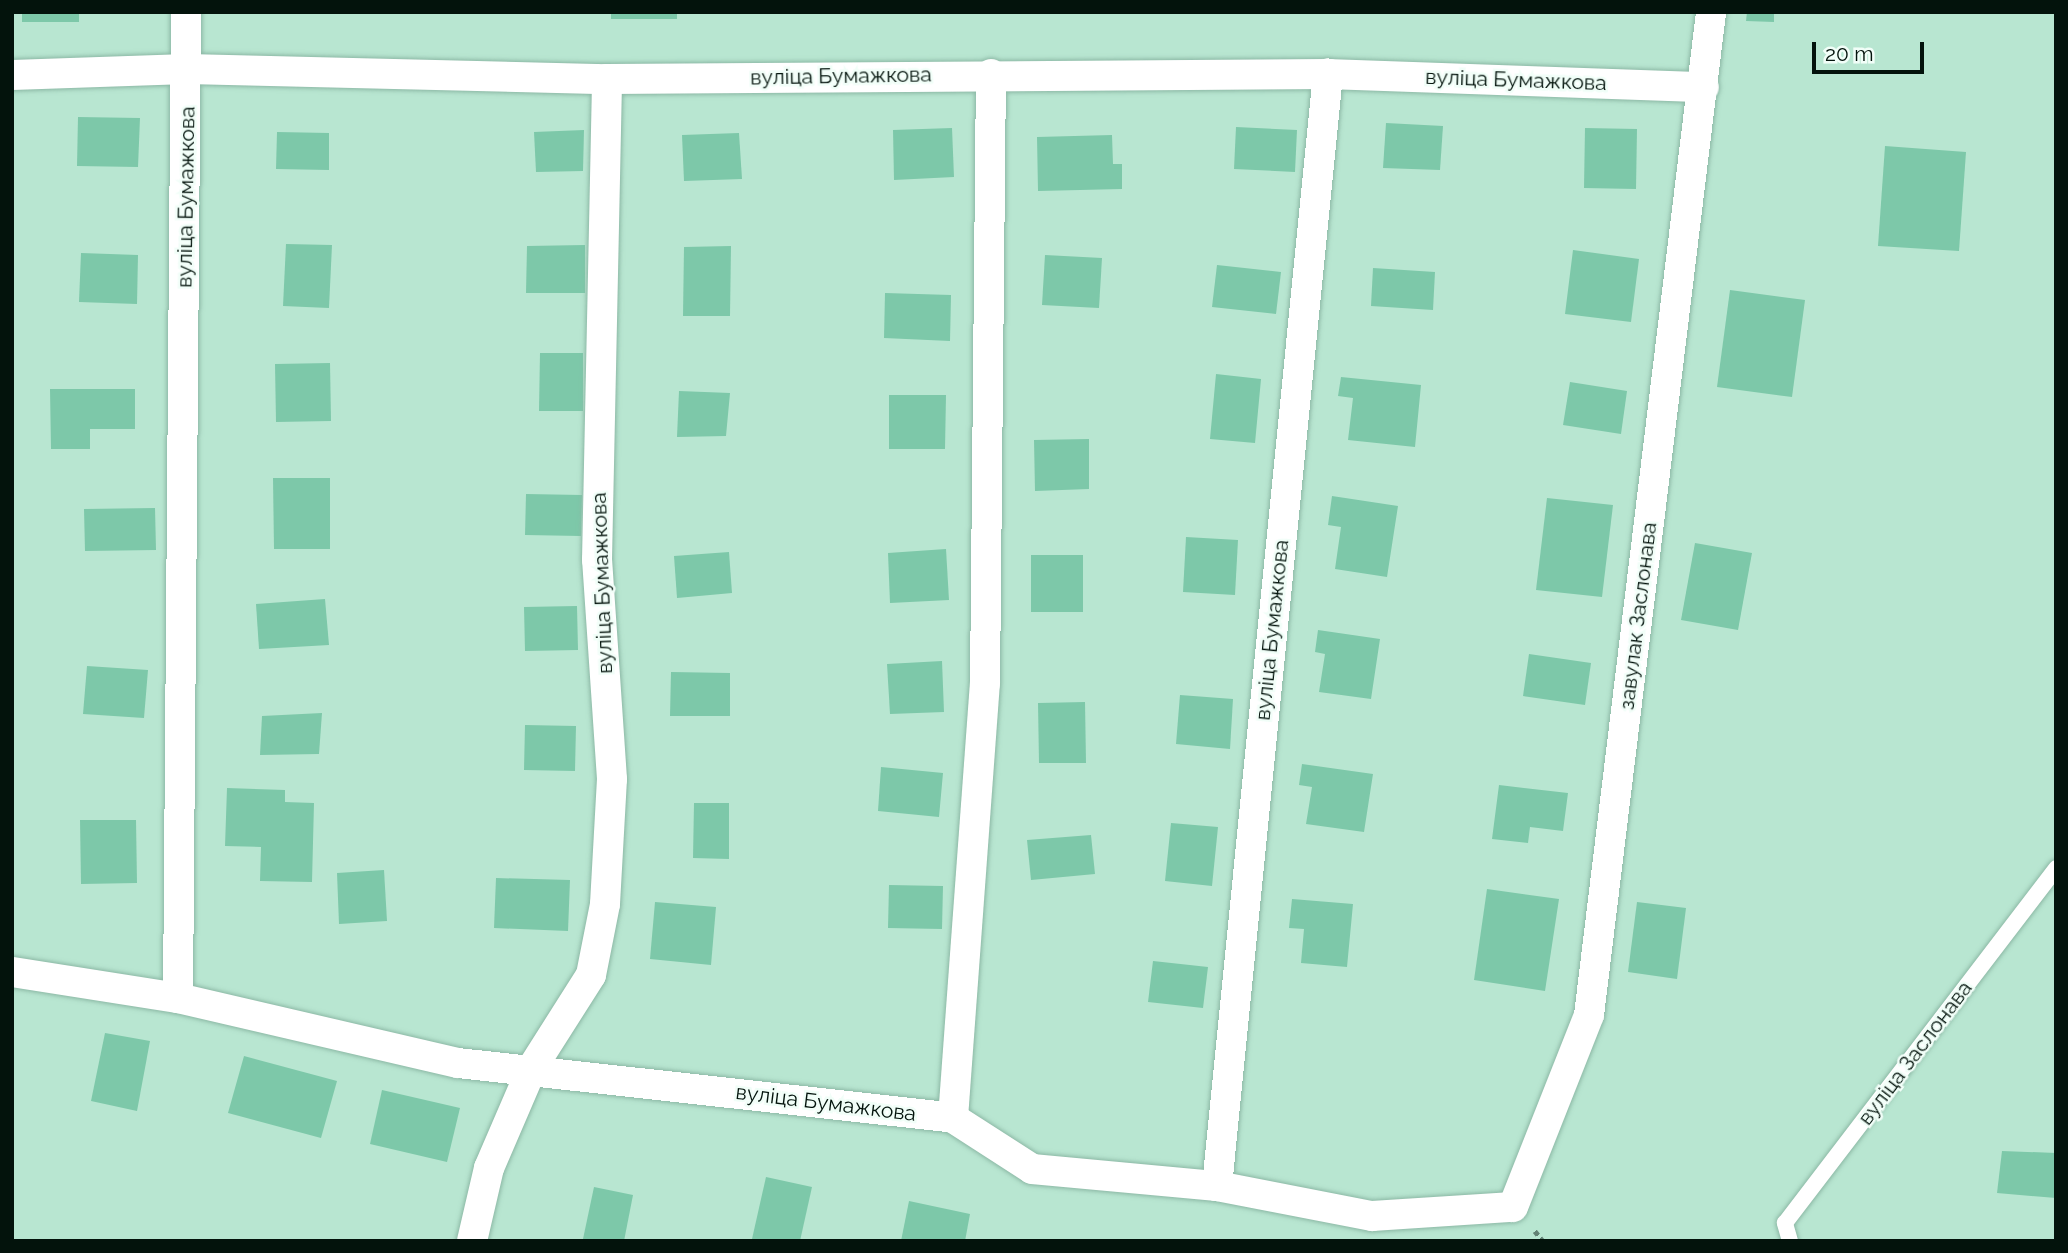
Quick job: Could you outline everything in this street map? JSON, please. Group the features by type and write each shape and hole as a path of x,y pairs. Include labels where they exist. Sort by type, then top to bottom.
{"street":[{"path":"186,12 187,68"},
{"name":"завулак Заслонава","path":"1513,1207 1589,1015 1704,87 1711,12"},
{"name":"вуліца Бумажкова","path":"178,998 187,68"},
{"name":"вуліца Бумажкова","path":"12,75 187,68 607,79 990,74 1328,74 1704,87"},
{"path":"953,1118 985,684 990,74"},
{"name":"вуліца Бумажкова","path":"1217,1186 1328,74"},
{"name":"вуліца Бумажкова","path":"472,1241 489,1168 532,1068 591,975 605,904 612,779 597,560 607,79"},
{"name":"вуліца Бумажкова","path":"12,972 178,998 458,1063 532,1068 953,1118 1032,1169 1217,1186 1372,1216 1513,1207"}],"lane":[{"name":"вуліца Заслонава","path":"1790,1241 1785,1223 2056,868"}],"building":[{"path":"22,12 79,12 79,22 22,22"},
{"path":"611,12 677,12 677,19 611,19"},
{"path":"1747,12 1774,12 1774,22 1746,21"},
{"path":"78,117 140,118 138,167 77,166"},
{"path":"1386,123 1443,126 1440,170 1383,168"},
{"path":"1236,127 1297,130 1295,172 1234,169"},
{"path":"952,128 954,177 894,180 893,130"},
{"path":"1585,128 1637,129 1636,189 1584,188"},
{"path":"584,130 583,171 536,172 534,132"},
{"path":"277,132 329,133 329,170 276,169"},
{"path":"739,133 742,179 684,181 682,135"},
{"path":"1112,135 1113,164 1122,164 1122,189 1038,191 1037,137"},
{"path":"1885,146 1966,152 1959,251 1878,246"},
{"path":"286,244 332,245 329,308 283,306"},
{"path":"585,245 585,293 526,293 527,246"},
{"path":"731,246 730,316 683,316 684,247"},
{"path":"1573,250 1639,259 1631,322 1565,314"},
{"path":"81,253 138,255 137,304 79,302"},
{"path":"1045,255 1102,258 1099,308 1042,305"},
{"path":"1217,265 1281,272 1276,314 1212,307"},
{"path":"1373,268 1435,272 1433,310 1371,306"},
{"path":"1730,290 1805,300 1792,397 1717,387"},
{"path":"885,293 951,295 950,341 884,338"},
{"path":"540,353 583,353 583,411 539,411"},
{"path":"330,363 331,421 276,422 275,364"},
{"path":"1216,374 1261,379 1255,443 1210,439"},
{"path":"1341,377 1421,385 1415,447 1348,440 1353,398 1338,396"},
{"path":"1570,382 1627,391 1621,434 1563,425"},
{"path":"50,389 135,389 135,429 90,429 90,449 51,449"},
{"path":"679,391 730,393 726,436 677,437"},
{"path":"889,395 946,395 945,449 889,449"},
{"path":"1089,439 1089,489 1035,491 1034,440"},
{"path":"273,478 330,478 330,549 274,549"},
{"path":"526,494 582,495 581,536 525,535"},
{"path":"1332,496 1398,506 1387,577 1335,569 1341,527 1328,525"},
{"path":"1547,498 1613,505 1602,597 1536,590"},
{"path":"155,508 156,550 85,551 84,509"},
{"path":"1186,537 1238,540 1235,595 1183,592"},
{"path":"1695,543 1752,553 1738,630 1681,620"},
{"path":"946,549 949,600 890,603 888,553"},
{"path":"729,552 732,593 677,598 674,556"},
{"path":"1031,555 1083,555 1083,612 1031,612"},
{"path":"325,599 329,645 259,649 256,604"},
{"path":"577,606 578,650 525,651 524,607"},
{"path":"1318,630 1380,639 1371,699 1319,692 1325,654 1315,652"},
{"path":"1529,654 1591,663 1585,705 1523,696"},
{"path":"942,661 944,712 890,714 887,664"},
{"path":"87,666 148,670 144,718 83,714"},
{"path":"671,672 730,673 730,716 670,716"},
{"path":"1180,695 1233,699 1230,749 1176,744"},
{"path":"1085,702 1086,763 1039,763 1038,703"},
{"path":"322,713 319,754 260,755 262,716"},
{"path":"525,725 576,726 575,771 524,770"},
{"path":"1302,764 1373,774 1364,832 1306,824 1312,787 1299,785"},
{"path":"881,767 943,773 939,817 878,811"},
{"path":"1499,785 1568,793 1563,831 1530,827 1528,843 1492,839"},
{"path":"227,788 285,790 285,802 314,803 312,882 260,881 261,847 225,846"},
{"path":"694,803 729,803 729,859 693,858"},
{"path":"80,820 136,820 137,883 81,884"},
{"path":"1171,823 1218,827 1212,886 1165,881"},
{"path":"1091,835 1095,874 1031,880 1027,840"},
{"path":"384,870 387,921 339,924 337,873"},
{"path":"496,878 570,880 568,931 494,928"},
{"path":"889,885 943,886 942,929 888,928"},
{"path":"1487,889 1559,899 1545,991 1474,980"},
{"path":"1292,899 1353,904 1347,967 1301,963 1304,929 1289,928"},
{"path":"655,902 716,907 711,965 650,959"},
{"path":"1637,902 1686,908 1677,979 1628,972"},
{"path":"1153,961 1208,967 1203,1008 1148,1002"},
{"path":"105,1033 150,1041 137,1111 91,1101"},
{"path":"244,1056 337,1081 321,1138 228,1113"},
{"path":"382,1090 460,1108 447,1162 370,1144"},
{"path":"2002,1151 2056,1153 2056,1198 1997,1193"},
{"path":"766,1177 812,1187 800,1241 752,1239"},
{"path":"594,1187 633,1195 624,1241 583,1239"},
{"path":"909,1201 970,1214 965,1241 901,1241"}]}
